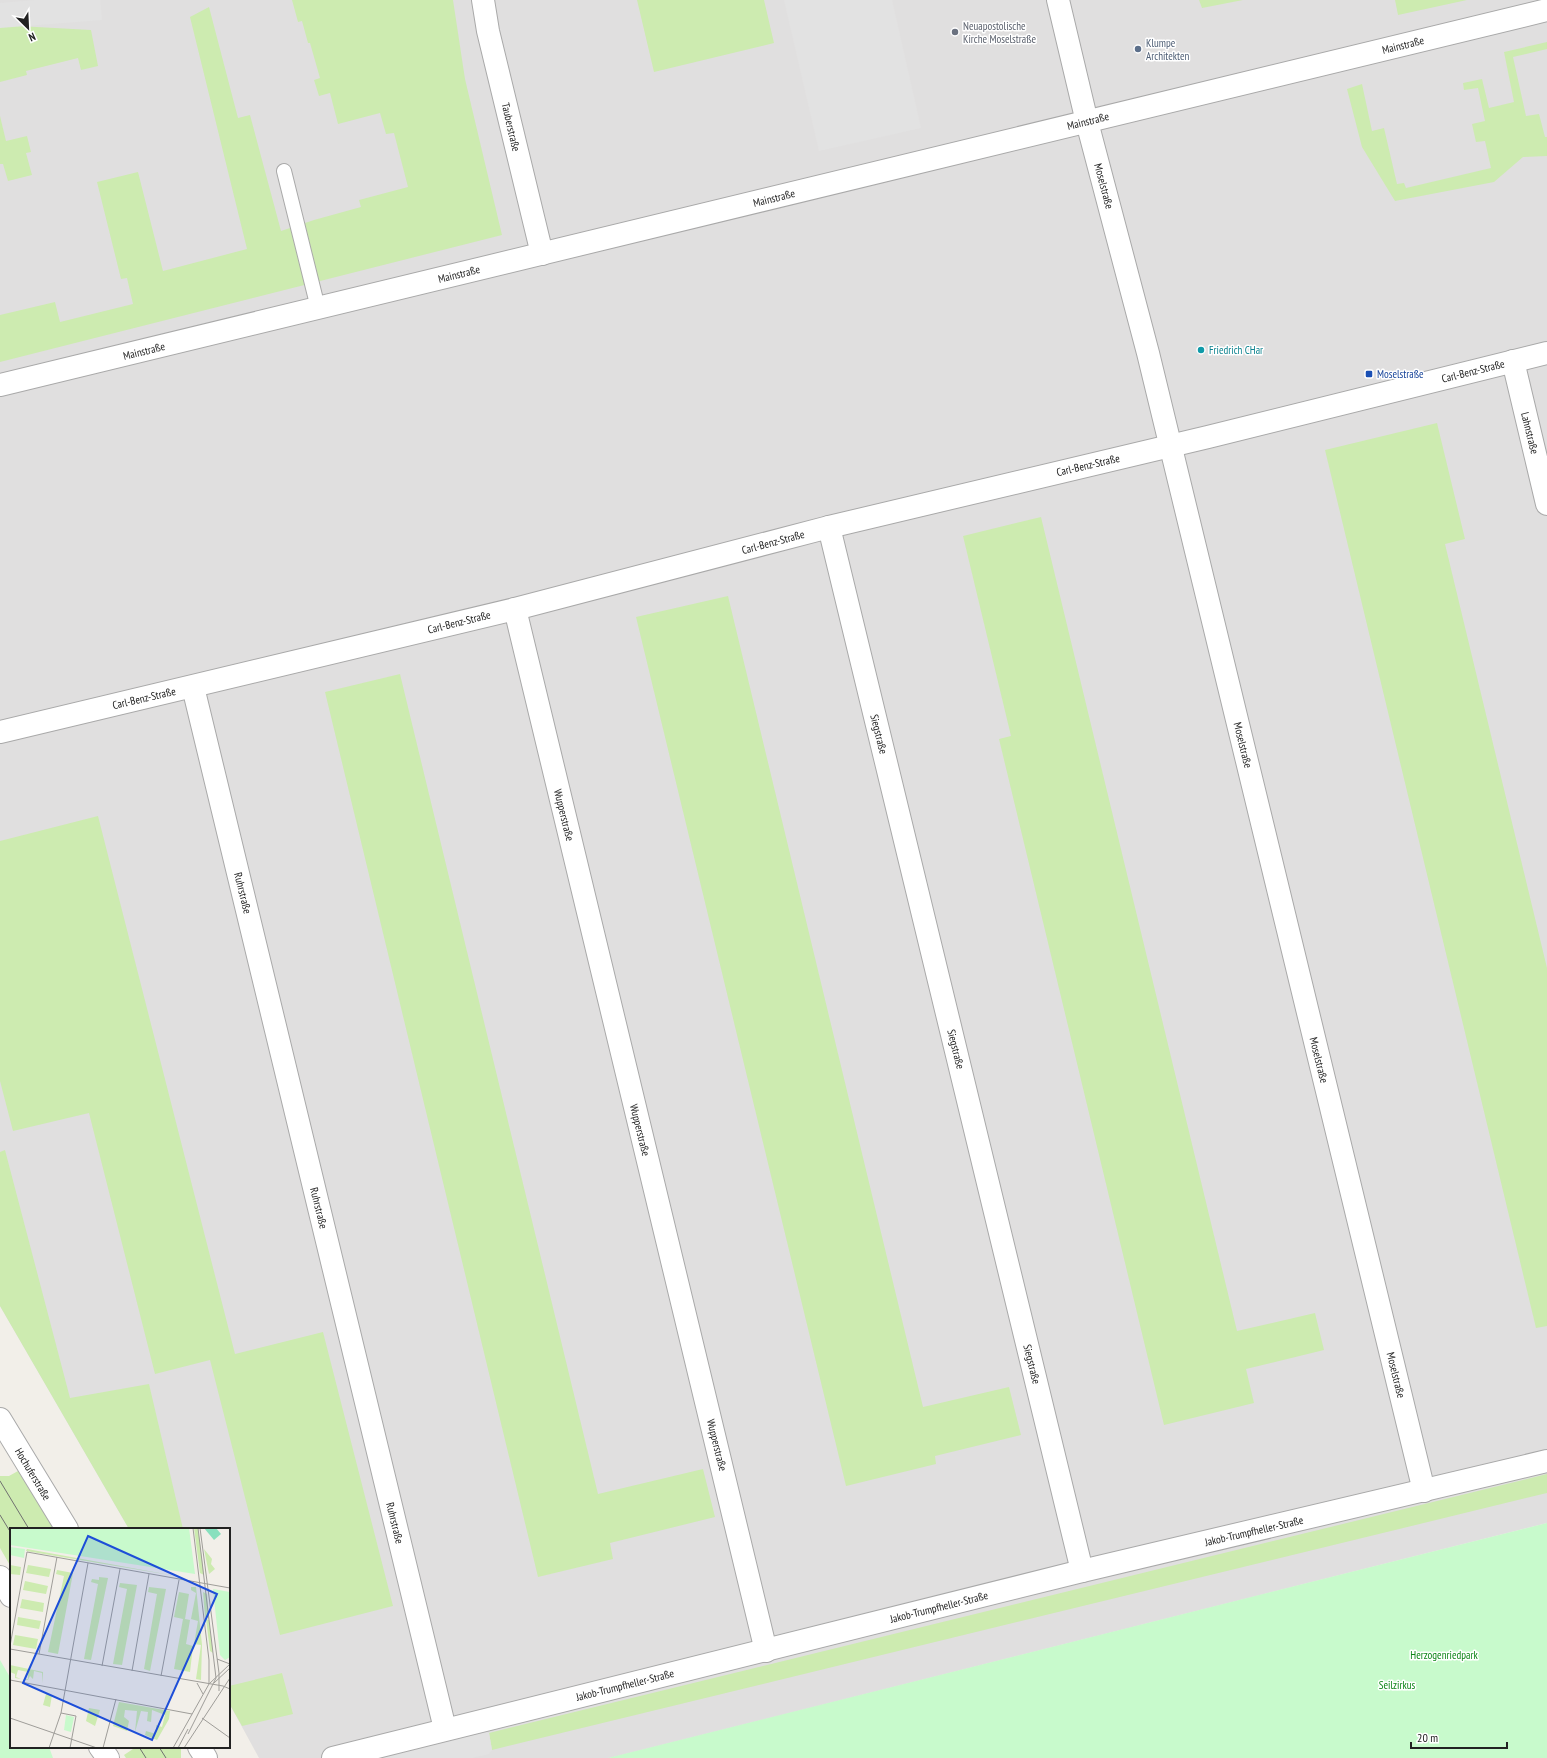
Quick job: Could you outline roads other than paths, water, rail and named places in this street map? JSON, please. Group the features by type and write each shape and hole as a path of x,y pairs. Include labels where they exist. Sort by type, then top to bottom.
{"street":[{"name":"Tauberstraße","path":"483,0 488,31 542,254"},
{"name":"Moselstraße","path":"1058,0 1171,445 1424,1491"},
{"name":"Mainstraße","path":"0,385 1547,10"},
{"name":"Carl-Benz-Straße","path":"0,732 515,609 829,527 1547,353"},
{"name":"Lahnstraße","path":"1513,362 1547,504"},
{"name":"Siegstraße","path":"829,527 1082,1571"},
{"name":"Wupperstraße","path":"515,609 766,1651"},
{"name":"Ruhrstraße","path":"193,687 445,1729"},
{"name":"Hochuferstraße","path":"0,1419 66,1528"},
{"name":"Jakob-Trumpfheller-Straße","path":"333,1758 1082,1571 1547,1462"},
{"path":"0,1576 10,1594"},
{"path":"101,1748 108,1758"},
{"path":"200,1748 206,1758"}],"lane":[{"path":"284,171 318,308"}],"tram line":[{"path":"0,1481 28,1528"},
{"path":"0,1515 10,1531"},
{"path":"140,1748 146,1758"},
{"path":"160,1748 166,1758"}],"place":[{"name":"Neuapostolische Kirche Moselstraße","path":"955,32"},
{"name":"Klumpe Architekten","path":"1138,49"},
{"name":"Friedrich CHar","path":"1201,350"},
{"name":"Moselstraße","path":"1369,374"}],"park label":[{"name":"Herzogenriedpark","path":"1444,1655"},
{"name":"Seilzirkus","path":"1397,1685"}]}
